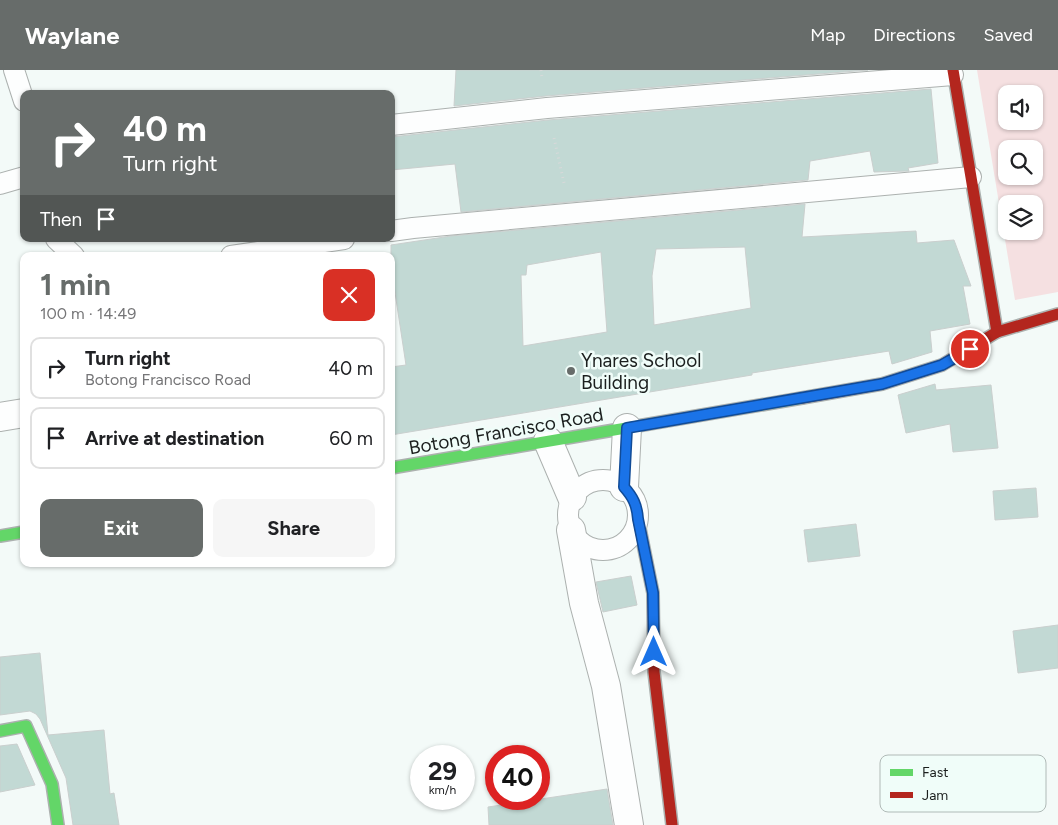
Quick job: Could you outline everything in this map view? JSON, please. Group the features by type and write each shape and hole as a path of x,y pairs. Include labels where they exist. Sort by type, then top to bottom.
{"street":[{"path":"953,73 998,332"},
{"name":"Botong Francisco Road","path":"395,467 882,384 942,365 998,332 1058,314"},
{"path":"0,417 20,414"},
{"path":"624,487 627,428"},
{"path":"548,441 572,497"},
{"path":"638,519 653,593 654,672 672,825"},
{"path":"571,530 584,603 606,686 629,825"},
{"path":"0,731 26,726 52,784 58,825"}],"lane":[{"path":"14,70 20,90"},
{"path":"395,125 547,108 953,73"},
{"path":"395,231 972,177"},
{"path":"59,242 70,252"},
{"path":"258,252 324,242"},
{"path":"613,481 624,487 632,496 637,507 638,519 634,531 626,541 615,548 602,550 590,547 579,540 571,530 568,519 568,508 572,497 589,482 613,481"}],"path":[{"path":"541,70 547,108 571,213"}],"shaded area":[{"path":"977,70 1058,70 1058,292 1015,300 1005,240 1043,240 1043,195 998,195 998,197"}],"building":[{"path":"456,70 868,70 546,96 454,106"},
{"path":"931,89 938,163 908,168 909,171 874,172 870,151 810,161 808,180 461,212 455,164 395,170 395,137 548,120"},
{"path":"805,204 802,237 916,231 917,243 954,240 971,286 963,286 970,324 930,331 932,352 892,364 889,351 395,434 395,366 406,365 395,292 395,252 391,252 391,245 451,236","holes":["745,247 751,308 654,325 652,276 656,249","601,252 607,332 523,346 521,275 526,275 527,265"]},
{"path":"935,384 936,390 991,385 998,448 953,452 950,424 906,433 898,395"},
{"path":"1036,488 1038,517 995,520 993,491"},
{"path":"856,524 860,556 808,562 804,530"},
{"path":"631,576 637,605 603,612 596,582"},
{"path":"1058,625 1058,668 1018,673 1013,631"},
{"path":"40,653 48,735 104,730 110,794 114,793 119,825 73,825 66,778 40,719 30,711 0,715 0,657"},
{"path":"17,744 35,785 0,792 0,746"},
{"path":"607,789 613,825 489,825 488,810 550,810 550,798"}],"traffic: fast":[{"path":"395,467 802,398"},
{"path":"0,536 20,533"},
{"path":"0,731 26,726 52,784 58,825"}],"traffic: jam":[{"path":"953,70 997,332"},
{"path":"802,398 882,384 942,365 997,332 1058,314"},
{"path":"638,519 653,593 654,672 672,825"}],"place":[{"name":"Ynares School Building","path":"571,371"}],"route":[{"path":"654,652 653,593 637,507 632,496 624,487 627,428 882,384 942,365 970,349"}]}
